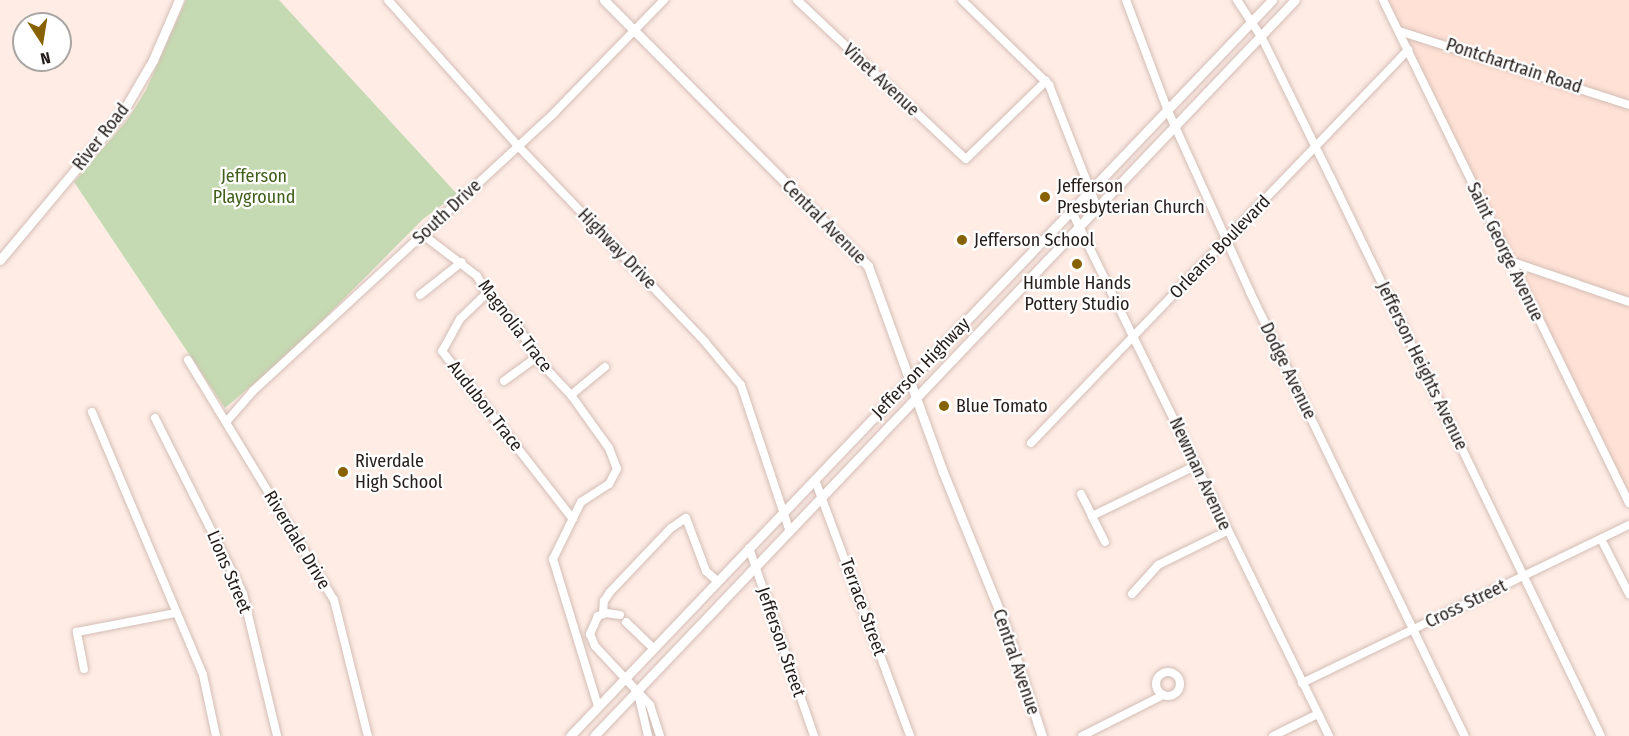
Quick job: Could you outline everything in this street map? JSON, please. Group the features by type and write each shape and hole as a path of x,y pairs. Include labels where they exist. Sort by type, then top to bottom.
{"main road":[{"name":"River Road","path":"0,260 121,115 153,60 179,0"},
{"name":"Central Avenue","path":"604,0 868,266 1005,626 1042,736"},
{"name":"Jefferson Highway","path":"570,736 1091,193 1272,0"},
{"name":"Jefferson Highway","path":"594,736 638,695 755,567 1178,127 1295,0"}],"street":[{"name":"Highway Drive","path":"388,0 518,146 705,342 741,385 789,532"},
{"name":"South Drive","path":"227,421 422,234 518,146 664,0"},
{"name":"Vinet Avenue","path":"796,0 966,159 1046,81"},
{"path":"962,0 1046,81 1098,210"},
{"name":"Dodge Avenue","path":"1126,0 1168,111 1178,127 1227,241 1465,736"},
{"name":"Jefferson Heights Avenue","path":"1237,0 1262,38 1601,736"},
{"name":"Saint George Avenue","path":"1383,0 1629,503"},
{"name":"Pontchartrain Road","path":"1399,31 1629,105"},
{"name":"Orleans Boulevard","path":"1031,443 1408,50"},
{"name":"Newman Avenue","path":"1072,212 1329,736"},
{"name":"Magnolia Trace","path":"422,234 433,246 462,262 477,276 487,293 519,328 536,358 571,395"},
{"path":"1510,261 1629,302"},
{"path":"420,295 462,262"},
{"name":"Audubon Trace","path":"487,293 460,319 442,351 573,519"},
{"path":"504,381 536,358"},
{"name":"Riverdale Drive","path":"188,360 334,600 369,736"},
{"path":"598,706 553,559 581,502 609,484 617,469 609,448 571,395 605,367"},
{"path":"92,412 203,675 216,736"},
{"name":"Lions Street","path":"155,418 243,594 277,736"},
{"path":"1092,516 1197,465"},
{"name":"Terrace Street","path":"815,480 910,736"},
{"path":"1081,494 1105,542"},
{"path":"660,736 650,705 638,695 595,646 590,634 591,625 603,614 604,600 627,574 671,528 686,519 706,571 717,582"},
{"name":"Cross Street","path":"1302,683 1629,525"},
{"path":"1132,594 1158,566 1227,531"},
{"path":"1601,539 1629,594"},
{"name":"Jefferson Street","path":"749,548 814,736"},
{"path":"84,669 77,632 176,613"},
{"path":"603,614 620,615"},
{"path":"626,622 654,648"},
{"path":"638,695 648,736"},
{"path":"1082,736 1163,695"},
{"path":"1273,736 1318,714"}],"shaded area":[{"path":"1388,0 1629,0 1629,496"}],"green space":[{"name":"Jefferson Playground","path":"186,0 279,0 457,194 423,219 289,354 225,408 74,182 128,119 146,90"}],"place":[{"name":"Jefferson Presbyterian Church","path":"1045,197"},
{"name":"Jefferson School","path":"962,240"},
{"name":"Humble Hands Pottery Studio","path":"1077,264"},
{"name":"Blue Tomato","path":"944,406"},
{"name":"Riverdale High School","path":"343,472"}]}
